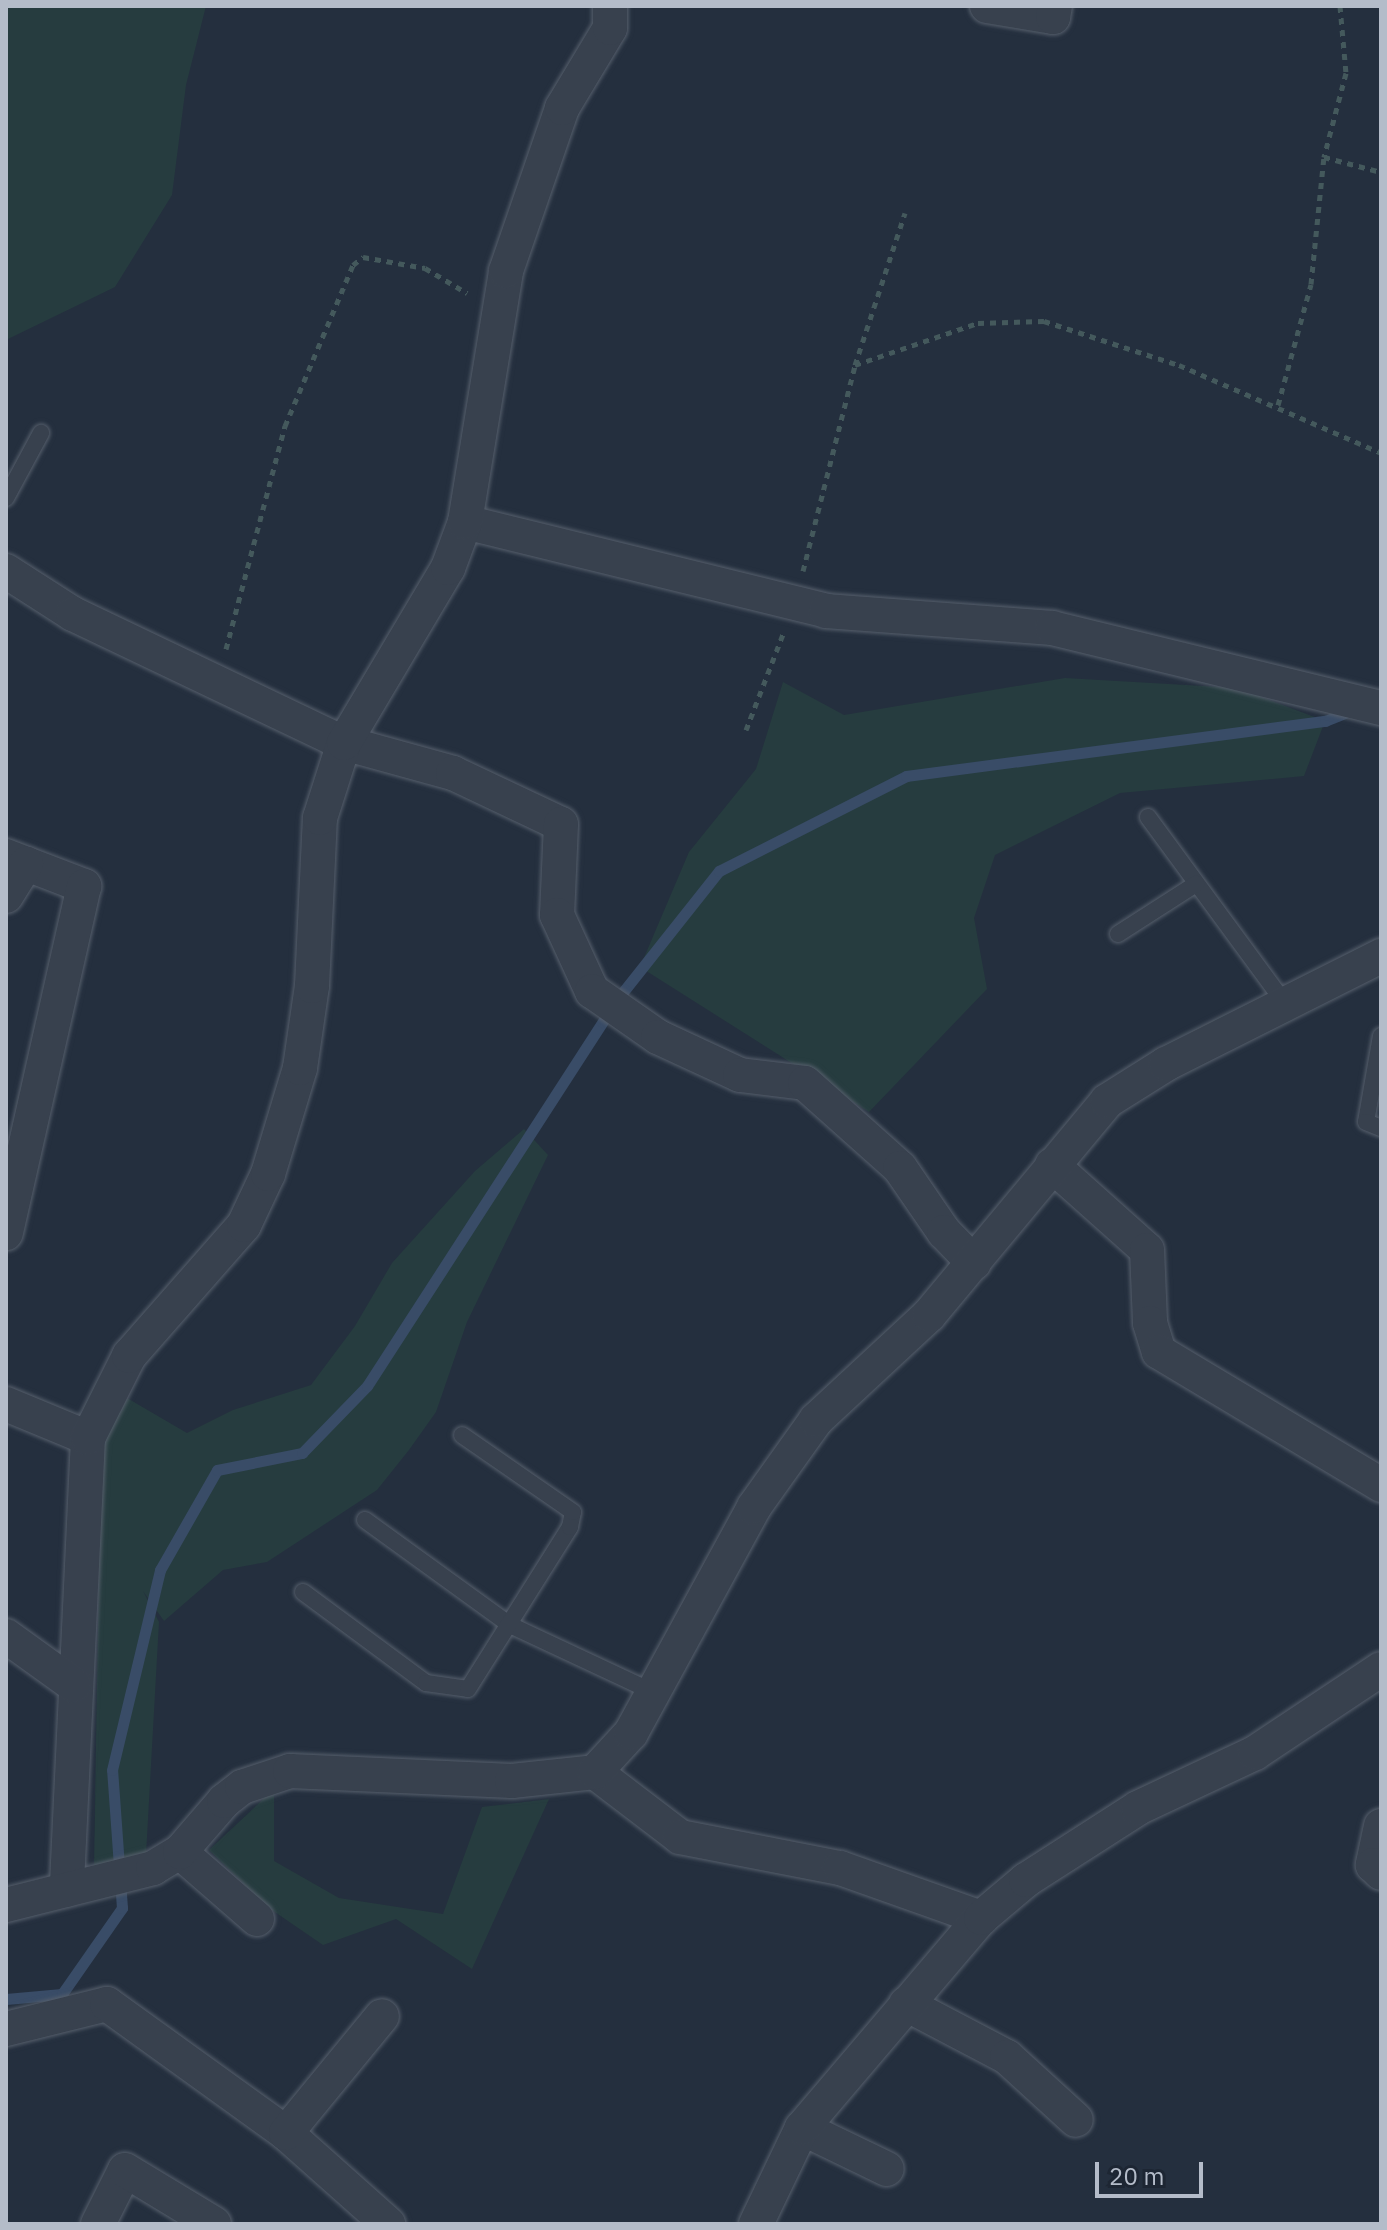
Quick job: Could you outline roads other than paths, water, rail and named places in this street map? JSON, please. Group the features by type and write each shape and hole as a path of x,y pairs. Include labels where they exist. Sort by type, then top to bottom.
{"street":[{"path":"81,1887 74,1685 88,1438 129,1356 244,1225 268,1174 300,1068 312,986 320,818 344,743 448,568 465,522 506,271 562,108 610,28 610,6"},
{"path":"987,6 1053,17 1055,6"},
{"path":"465,522 826,611 1052,628 1381,708"},
{"path":"6,571 73,614 344,743 453,773 561,824 557,915 576,964 618,1010 740,1075 805,1083 900,1168 944,1232 974,1263"},
{"path":"6,896 16,860 84,886 6,1233"},
{"path":"6,1905 81,1887 166,1860 242,1787 290,1771 512,1781 595,1772 631,1733 754,1507 816,1420 929,1315 1107,1101 1166,1064 1381,956"},
{"path":"1052,1165 1147,1250 1150,1323 1159,1352 1381,1485"},
{"path":"6,1404 88,1438"},
{"path":"6,1636 74,1685"},
{"path":"756,2224 802,2128 981,1918 1026,1880 1138,1808 1255,1753 1381,1669"},
{"path":"595,1772 680,1837 840,1868 981,1918"},
{"path":"1381,1826 1373,1865 1381,1873"},
{"path":"166,1860 257,1919"},
{"path":"6,2029 107,2004 286,2133 388,2224"},
{"path":"906,2004 1007,2057 1076,2120"},
{"path":"286,2133 382,2016"},
{"path":"802,2128 887,2169"},
{"path":"98,2224 125,2170 214,2224"}],"lane":[{"path":"6,498 41,433"},
{"path":"1148,817 1286,1005"},
{"path":"1118,934 1196,884"},
{"path":"1381,1036 1366,1122 1381,1128"},
{"path":"303,1592 426,1683 468,1689 570,1527 573,1512 462,1435"},
{"path":"365,1520 510,1625 653,1692"}],"waterway":[{"path":"6,1999 62,1994 122,1908 112,1770 160,1570 217,1470 302,1453 367,1386 619,997 719,871 906,776 1325,721 1354,709"}]}
